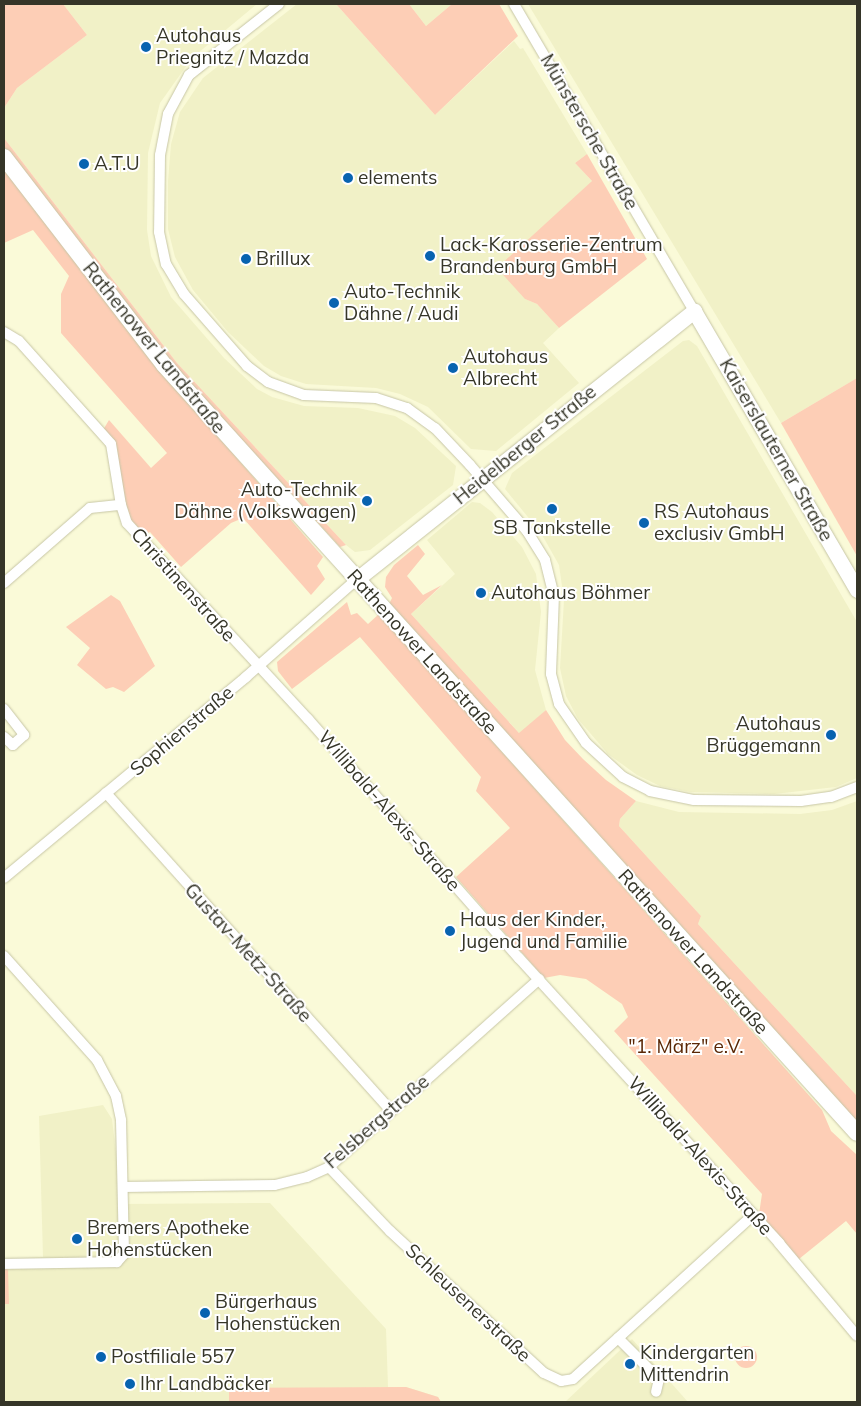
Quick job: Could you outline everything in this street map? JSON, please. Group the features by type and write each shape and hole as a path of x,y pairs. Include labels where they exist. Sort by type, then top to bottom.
{"main road":[{"name":"Rathenower Landstraße","path":"4,157 164,365 857,1133"}],"street":[{"path":"279,4 189,76 173,101 163,132 160,155 159,232 166,264 184,294 256,374 276,386 304,395 376,398 407,408 435,428 482,479 527,531 546,560 554,595 550,653 553,688 566,718 612,767 650,791 694,800 801,800 831,797 857,787"},
{"name":"Münstersche Straße","path":"514,4 694,311"},
{"name":"Heidelberger Straße","path":"356,579 694,311"},
{"name":"Kaiserslauterner Straße","path":"694,311 857,590"},
{"name":"Christinenstraße","path":"4,332 18,341 111,444 120,505 127,523 259,666"},
{"path":"4,583 90,508 120,505"},
{"name":"Sophienstraße","path":"4,878 259,666 356,579"},
{"name":"Willibald-Alexis-Straße","path":"259,666 753,1215 857,1336"},
{"path":"4,708 24,735 13,745 4,737"},
{"name":"Gustav-Metz-Straße","path":"106,793 391,1111"},
{"path":"4,956 97,1060 109,1079 121,1120 124,1254 117,1262 4,1264"},
{"name":"Felsbergstraße","path":"123,1187 275,1185 307,1177 329,1167 539,979"},
{"name":"Schleusenerstraße","path":"329,1167 390,1231 553,1380 573,1379 753,1215"},
{"path":"618,1338 659,1379 656,1392"}],"shaded area":[{"path":"63,4 257,4 192,58 160,103 148,153 147,230 151,256 171,297 224,358 257,389 272,397 304,406 358,408 395,416 415,428 456,466 453,485 370,550 355,552 346,545 177,363 4,138 4,108 17,88 87,35"},
{"path":"297,4 336,4 435,115 514,41 520,49 523,48 587,154 575,163 592,181 525,299 537,304 559,328 543,343 579,383 496,451 471,449 428,407 400,394 376,388 306,384 281,376 264,366 228,332 193,290 175,257 168,229 168,181 171,144 180,112 203,78"},
{"path":"409,4 452,4 426,26"},
{"path":"528,4 857,4 857,378 781,423"},
{"path":"689,340 697,346 857,622 857,778 836,787 774,794 690,792 660,786 637,775 608,754 578,719 566,696 560,668 564,600 559,565 541,533 505,489 512,473 683,341"},
{"path":"472,502 480,503 492,512 522,547 536,574 541,612 535,670 546,710 520,734 411,614 455,574 427,540"},
{"path":"636,801 679,812 800,814 832,810 857,801 857,1096 698,924 701,916 619,826 620,819"},
{"path":"103,1105 112,1119 122,1204 270,1203 386,1329 388,1387 406,1387 438,1397 441,1402 4,1402 4,1259 43,1257 39,1116"},
{"name":"Kindergarten Mittendrin","path":"632,1339 688,1402 565,1402"}],"green space":[{"path":"4,4 63,4 87,35 17,88 4,108"},
{"path":"336,4 409,4 426,26 452,4 499,4 518,36 435,115"},
{"path":"4,138 177,363 346,545 340,547 156,346 4,147"},
{"path":"587,154 647,259 559,328 537,304 525,299 497,268 592,181 575,163"},
{"path":"4,167 163,373 323,557 317,566 325,579 311,595 243,518 231,523 181,567 150,532 144,535 131,520 103,430 109,420 151,468 167,453 61,333 61,294 69,276 33,230 4,243"},
{"path":"857,378 857,556 781,423"},
{"path":"418,545 425,554 407,576 423,595 442,585 411,614 519,733 546,710 565,740 583,759 606,780 636,801 620,819 619,826 701,916 698,924 857,1096 857,1122 389,604 392,598 385,587 386,577 394,565"},
{"path":"111,595 120,601 155,666 124,692 113,687 106,689 77,665 90,648 66,627"},
{"name":"\"1. März\" e.V.","path":"347,602 351,615 357,613 368,624 379,614 822,1110 831,1131 857,1155 857,1234 846,1221 799,1259 759,1214 762,1194 614,1031 628,1017 622,1004 586,979 560,975 544,978 456,877 510,828 476,791 481,777 360,637 292,689 278,671 277,662"},
{"path":"4,1269 8,1269 9,1304 4,1304"},
{"path":"742,1346 750,1346 757,1353 757,1361 750,1368 742,1368 735,1361 735,1353"},
{"path":"406,1387 438,1397 441,1402 229,1402 229,1388"}],"place":[{"name":"Autohaus Priegnitz / Mazda","path":"146,47"},
{"name":"A.T.U","path":"84,164"},
{"name":"elements","path":"348,178"},
{"name":"Lack-Karosserie-Zentrum Brandenburg GmbH","path":"430,256"},
{"name":"Brillux","path":"246,259"},
{"name":"Auto-Technik Dähne / Audi","path":"334,303"},
{"name":"Autohaus Albrecht","path":"453,368"},
{"name":"Auto-Technik Dähne (Volkswagen)","path":"367,501"},
{"name":"SB Tankstelle","path":"552,509"},
{"name":"RS Autohaus exclusiv GmbH","path":"644,523"},
{"name":"Autohaus Böhmer","path":"481,593"},
{"name":"Autohaus Brüggemann","path":"831,735"},
{"name":"Haus der Kinder, Jugend und Familie","path":"450,931"},
{"name":"Bremers Apotheke Hohenstücken","path":"77,1239"},
{"name":"Bürgerhaus Hohenstücken","path":"205,1313"},
{"name":"Postfiliale 557","path":"101,1357"},
{"name":"Kindergarten Mittendrin","path":"630,1364"},
{"name":"Ihr Landbäcker","path":"130,1384"}]}
